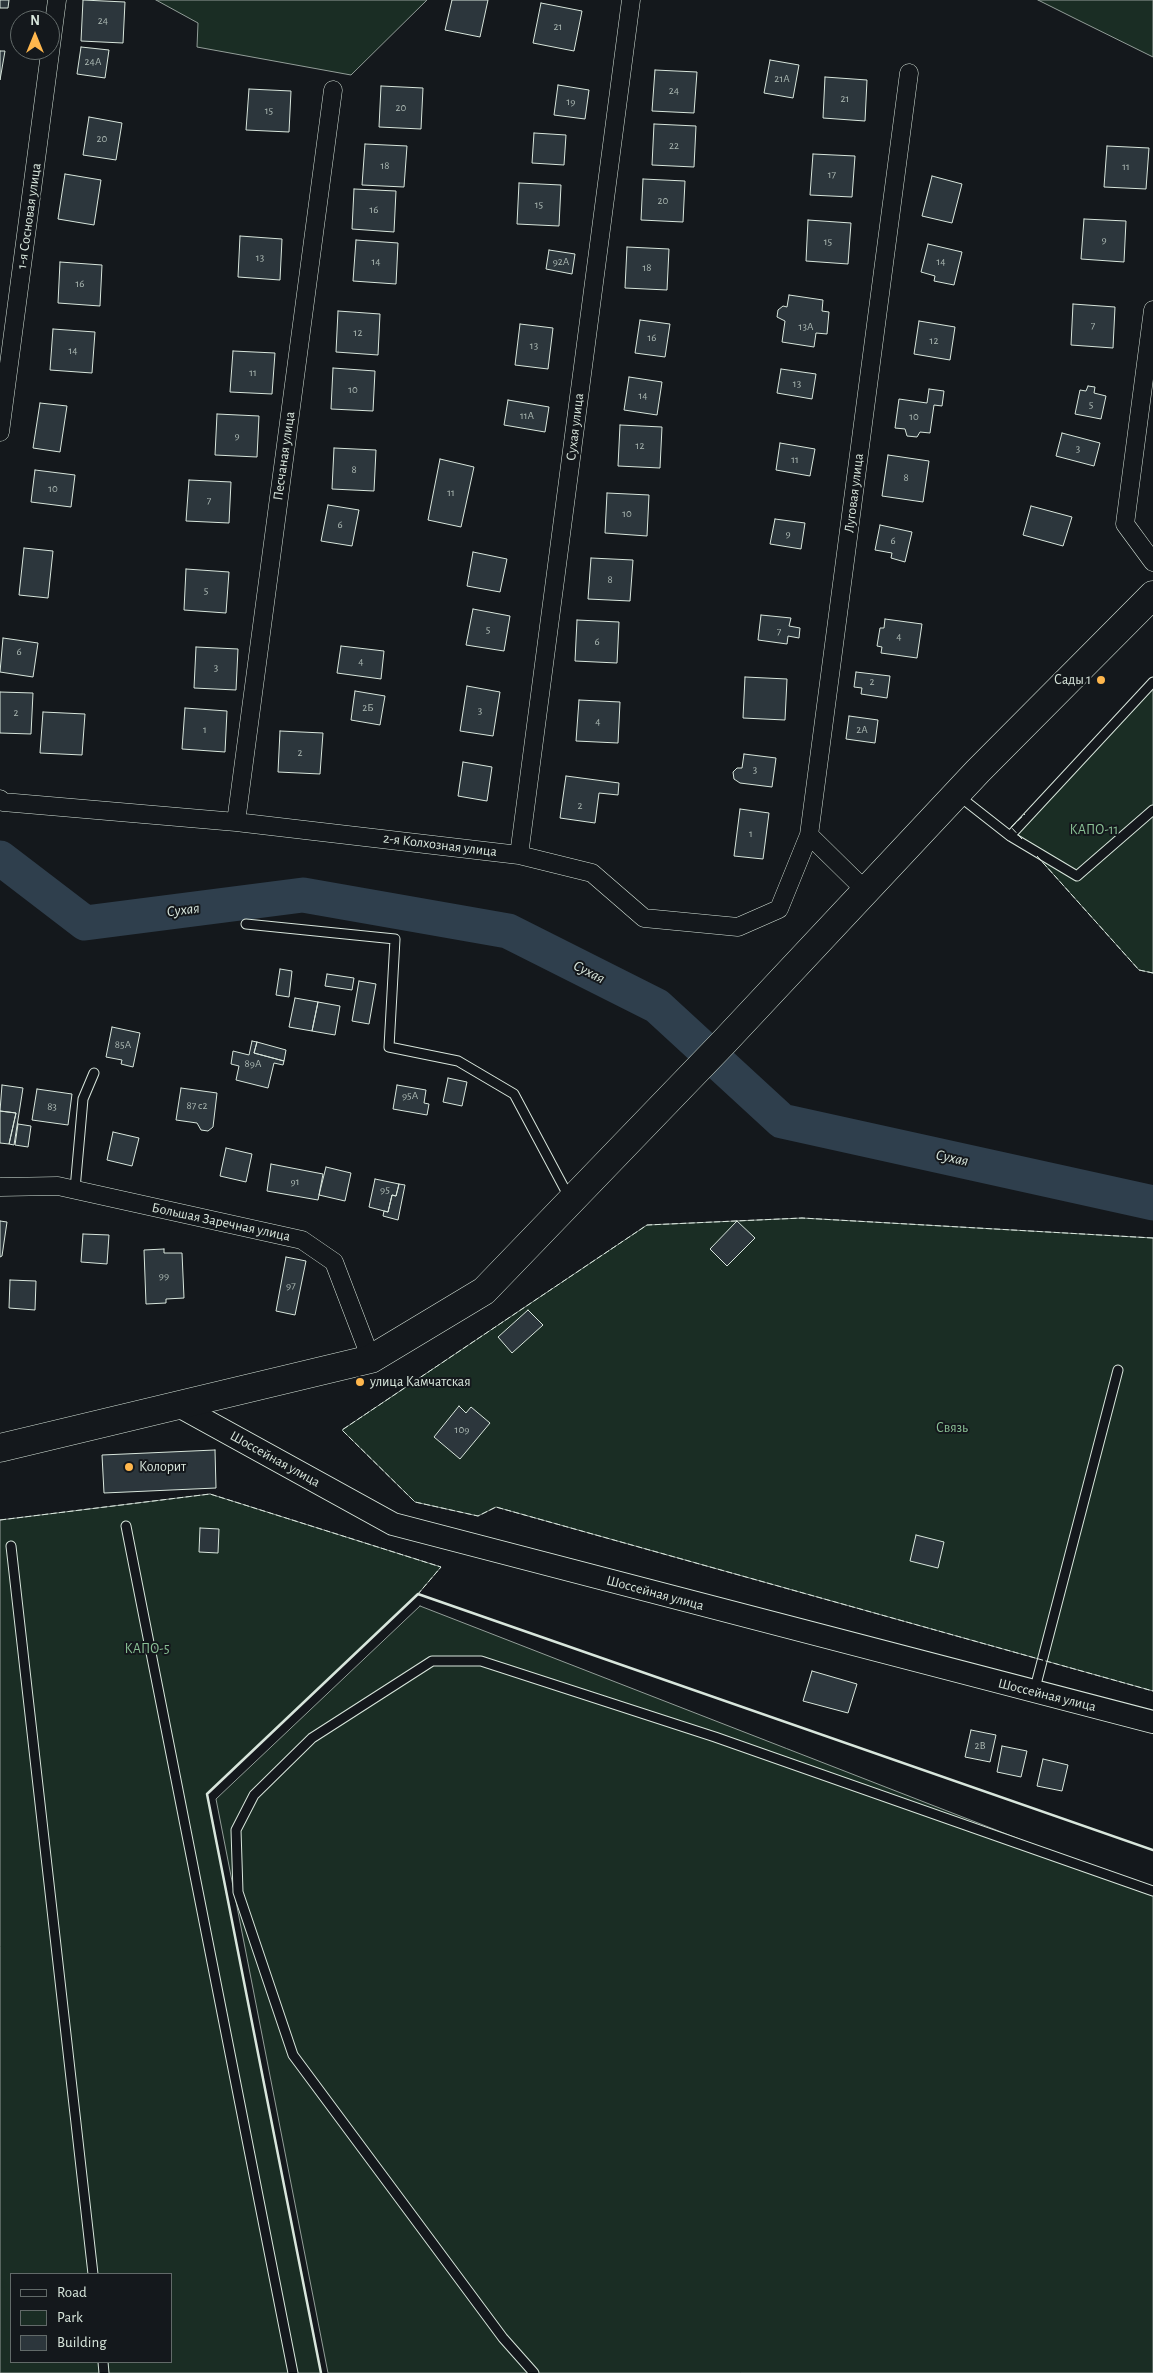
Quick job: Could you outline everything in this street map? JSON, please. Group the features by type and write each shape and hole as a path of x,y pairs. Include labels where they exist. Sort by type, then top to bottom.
{"main road":[{"path":"0,1448 371,1359 484,1291 725,1041 956,794 1153,594"}],"street":[{"name":"1-я Сосновая улица","path":"0,432 57,0"},
{"name":"Сухая улица","path":"519,855 631,0"},
{"name":"Луговая улица","path":"809,834 909,73"},
{"name":"Песчаная улица","path":"236,822 333,90"},
{"path":"1153,310 1125,524 1153,562"},
{"name":"2-я Колхозная улица","path":"0,799 3,802 236,822 519,855 592,873 644,918 738,927 779,909 809,834"},
{"path":"809,834 865,890"},
{"name":"Большая Заречная улица","path":"0,1187 58,1186 302,1240 334,1262 371,1359"},
{"name":"Шоссейная улица","path":"179,1406 393,1524 1153,1722"}],"lane":[{"path":"1010,836 1153,682"},
{"path":"956,794 1010,836 1078,876 1153,810"},
{"path":"246,924 395,939 389,1047 458,1061 514,1094 571,1200"},
{"path":"75,1189 83,1099 94,1073"},
{"path":"1034,1692 1118,1370"},
{"path":"126,1526 293,2373"},
{"path":"11,1546 93,2273"},
{"path":"534,2373 503,2338 293,2056 238,1892 236,1830 254,1795 312,1738 432,1661 481,1661 715,1737 1153,1890"}],"green space":[{"path":"156,0 427,0 351,75 197,47 198,23"},
{"path":"1038,0 1153,0 1153,57 1076,19"},
{"name":"КАПО-11","path":"1153,686 1153,973 1139,970 1011,827"},
{"name":"Связь","path":"802,1218 1153,1238 1153,1691 496,1507 478,1516 415,1502 342,1430 647,1225"},
{"name":"КАПО-5","path":"210,1494 441,1567 418,1594 207,1794 321,2373 0,2373 0,1520"},
{"path":"420,1606 1153,1891 1153,2373 328,2373 216,1799"}],"building":[{"path":"0,0 9,0 8,8 0,8"},
{"path":"83,0 125,2 123,43 81,41"},
{"path":"452,0 488,0 480,37 445,30"},
{"path":"541,3 582,11 574,51 533,43"},
{"path":"81,47 109,50 105,78 77,74"},
{"path":"0,51 5,51 0,80"},
{"path":"770,60 799,65 793,98 764,93"},
{"path":"655,70 697,72 694,113 652,111"},
{"path":"825,77 867,80 865,121 823,118"},
{"path":"558,85 589,90 585,119 554,115"},
{"path":"381,86 423,88 421,129 379,127"},
{"path":"249,89 291,91 289,132 246,130"},
{"path":"89,117 122,123 116,160 83,155"},
{"path":"654,124 696,126 694,167 652,165"},
{"path":"534,133 566,135 564,165 532,163"},
{"path":"365,144 407,146 404,187 362,185"},
{"path":"1107,146 1149,148 1146,189 1104,187"},
{"path":"813,154 855,156 852,197 810,195"},
{"path":"65,174 101,180 94,225 58,219"},
{"path":"932,176 962,184 952,223 922,216"},
{"path":"643,179 685,181 683,222 641,220"},
{"path":"519,183 561,185 559,226 517,224"},
{"path":"354,189 396,191 394,232 352,229"},
{"path":"1084,219 1126,221 1124,262 1081,259"},
{"path":"808,220 851,223 848,264 806,261"},
{"path":"240,236 282,239 280,280 238,277"},
{"path":"356,240 398,243 396,284 353,281"},
{"path":"928,244 962,252 954,285 934,281 935,276 921,272"},
{"path":"627,247 669,249 667,290 625,288"},
{"path":"549,250 575,254 572,274 546,269"},
{"path":"60,262 102,265 100,306 58,303"},
{"path":"789,295 823,300 822,311 829,312 827,334 816,333 814,347 782,342 785,321 777,317 778,310 783,306 787,307"},
{"path":"1073,304 1115,307 1113,348 1071,345"},
{"path":"338,311 380,314 378,355 336,352"},
{"path":"640,320 670,324 665,357 635,353"},
{"path":"919,321 955,327 950,360 914,354"},
{"path":"520,324 553,328 548,369 515,365"},
{"path":"53,329 95,332 92,373 50,370"},
{"path":"233,351 275,353 272,394 230,392"},
{"path":"333,368 375,371 373,411 331,409"},
{"path":"781,369 816,374 812,399 777,393"},
{"path":"629,377 662,382 657,415 624,410"},
{"path":"1088,386 1095,387 1094,393 1106,396 1101,419 1075,414 1080,390 1086,391"},
{"path":"929,389 944,391 942,406 934,405 930,433 920,432 917,437 907,436 905,429 895,428 899,399 927,403"},
{"path":"508,400 549,407 545,432 504,425"},
{"path":"40,403 67,406 60,452 33,448"},
{"path":"217,414 259,416 257,457 215,455"},
{"path":"620,425 662,427 660,468 618,466"},
{"path":"1062,433 1100,443 1094,466 1056,456"},
{"path":"780,443 815,449 810,476 776,470"},
{"path":"334,448 376,450 374,491 332,489"},
{"path":"888,455 929,461 923,502 882,496"},
{"path":"440,459 474,467 461,527 428,520"},
{"path":"35,470 75,475 71,507 31,502"},
{"path":"189,480 231,482 229,523 186,521"},
{"path":"607,493 649,495 647,536 605,533"},
{"path":"328,505 359,510 352,546 321,541"},
{"path":"1031,506 1072,517 1063,546 1023,535"},
{"path":"775,519 805,523 801,549 770,544"},
{"path":"880,525 912,532 905,562 891,558 892,553 875,550"},
{"path":"24,548 53,551 48,598 19,595"},
{"path":"473,552 507,559 500,592 467,586"},
{"path":"591,558 633,560 630,601 588,599"},
{"path":"186,569 229,572 226,613 184,610"},
{"path":"473,609 510,616 504,651 466,645"},
{"path":"761,615 791,618 789,626 800,628 799,638 788,636 787,644 758,640"},
{"path":"885,619 922,624 917,658 881,653 882,647 877,646 880,628 884,628"},
{"path":"577,620 619,622 617,663 575,661"},
{"path":"3,638 38,643 33,677 0,672"},
{"path":"341,646 384,651 381,679 337,673"},
{"path":"196,647 238,649 236,690 194,688"},
{"path":"856,672 890,676 887,698 861,694 862,688 854,687"},
{"path":"745,677 787,679 785,720 743,718"},
{"path":"467,686 500,692 493,736 460,731"},
{"path":"355,691 385,696 380,725 351,720"},
{"path":"0,692 33,693 31,734 0,733"},
{"path":"579,700 620,702 618,743 576,741"},
{"path":"185,708 227,711 225,752 182,749"},
{"path":"43,712 85,714 82,755 40,753"},
{"path":"849,716 878,720 875,743 846,739"},
{"path":"280,731 323,733 320,774 278,772"},
{"path":"744,754 776,758 772,787 740,783 734,779 733,772 737,768 742,768"},
{"path":"463,762 492,767 487,801 458,796"},
{"path":"566,776 619,783 618,795 599,793 595,823 560,818"},
{"path":"740,809 769,813 763,859 734,856"},
{"path":"280,969 292,971 289,997 276,995"},
{"path":"327,974 354,978 352,990 325,986"},
{"path":"359,981 376,984 369,1024 352,1021"},
{"path":"295,998 318,1002 312,1031 289,1027"},
{"path":"318,1002 340,1006 335,1035 312,1031"},
{"path":"112,1027 140,1033 133,1067 121,1064 122,1060 106,1057"},
{"path":"252,1041 257,1042 254,1053 284,1061 283,1065 274,1063 268,1088 236,1080 239,1066 231,1064 233,1051 249,1055"},
{"path":"257,1042 286,1050 284,1061 254,1053"},
{"path":"448,1078 467,1082 462,1106 443,1102"},
{"path":"2,1085 23,1088 14,1145 9,1144 16,1113 0,1111"},
{"path":"397,1085 426,1090 424,1103 429,1104 427,1115 393,1109"},
{"path":"181,1088 217,1093 213,1127 208,1131 201,1130 197,1123 176,1120"},
{"path":"37,1089 72,1094 68,1125 32,1120"},
{"path":"0,1111 16,1113 9,1144 0,1143"},
{"path":"18,1124 31,1126 28,1147 15,1145"},
{"path":"113,1132 139,1138 132,1166 107,1160"},
{"path":"226,1148 252,1154 246,1182 220,1176"},
{"path":"271,1164 323,1174 318,1200 267,1191"},
{"path":"326,1167 351,1173 345,1201 319,1195"},
{"path":"375,1179 399,1184 396,1196 392,1195 388,1212 369,1207"},
{"path":"399,1184 405,1185 398,1220 383,1216 384,1211 388,1212 392,1195 396,1196"},
{"path":"0,1221 7,1222 2,1256 0,1257"},
{"path":"737,1221 755,1238 727,1266 710,1249"},
{"path":"83,1234 109,1235 107,1264 81,1262"},
{"path":"164,1249 164,1253 182,1253 184,1298 166,1299 166,1303 146,1304 144,1250"},
{"path":"286,1257 306,1261 295,1315 276,1311"},
{"path":"10,1280 36,1281 35,1310 9,1308"},
{"path":"528,1310 543,1325 512,1353 498,1337"},
{"path":"459,1406 466,1413 471,1407 490,1423 460,1459 434,1437"},
{"path":"215,1450 216,1488 104,1493 102,1455"},
{"path":"200,1528 219,1529 218,1553 199,1552"},
{"path":"916,1535 944,1542 938,1568 910,1561"},
{"path":"812,1671 857,1684 848,1713 803,1701"},
{"path":"971,1730 996,1735 990,1762 965,1757"},
{"path":"1002,1746 1027,1751 1021,1777 997,1772"},
{"path":"1043,1759 1068,1765 1062,1791 1037,1786"}],"waterway":[{"name":"Сухая","path":"0,858 85,923 303,895 508,931 657,1006 782,1121 1153,1203"}],"fence":[{"path":"1022,839 1011,827 1025,814"},
{"path":"1037,856 1139,970 1153,973"},
{"path":"1153,1238 802,1218 647,1225 342,1430 415,1502 478,1516 496,1507 1153,1691"},
{"path":"0,1520 210,1494 441,1567 418,1594 207,1794 321,2373"}],"wall":[{"path":"321,2373 207,1794 418,1594 1153,1850"}],"place":[{"name":"Сады 1","path":"1101,680"},
{"name":"улица Камчатская","path":"360,1382"},
{"name":"Колорит","path":"129,1467"}]}
